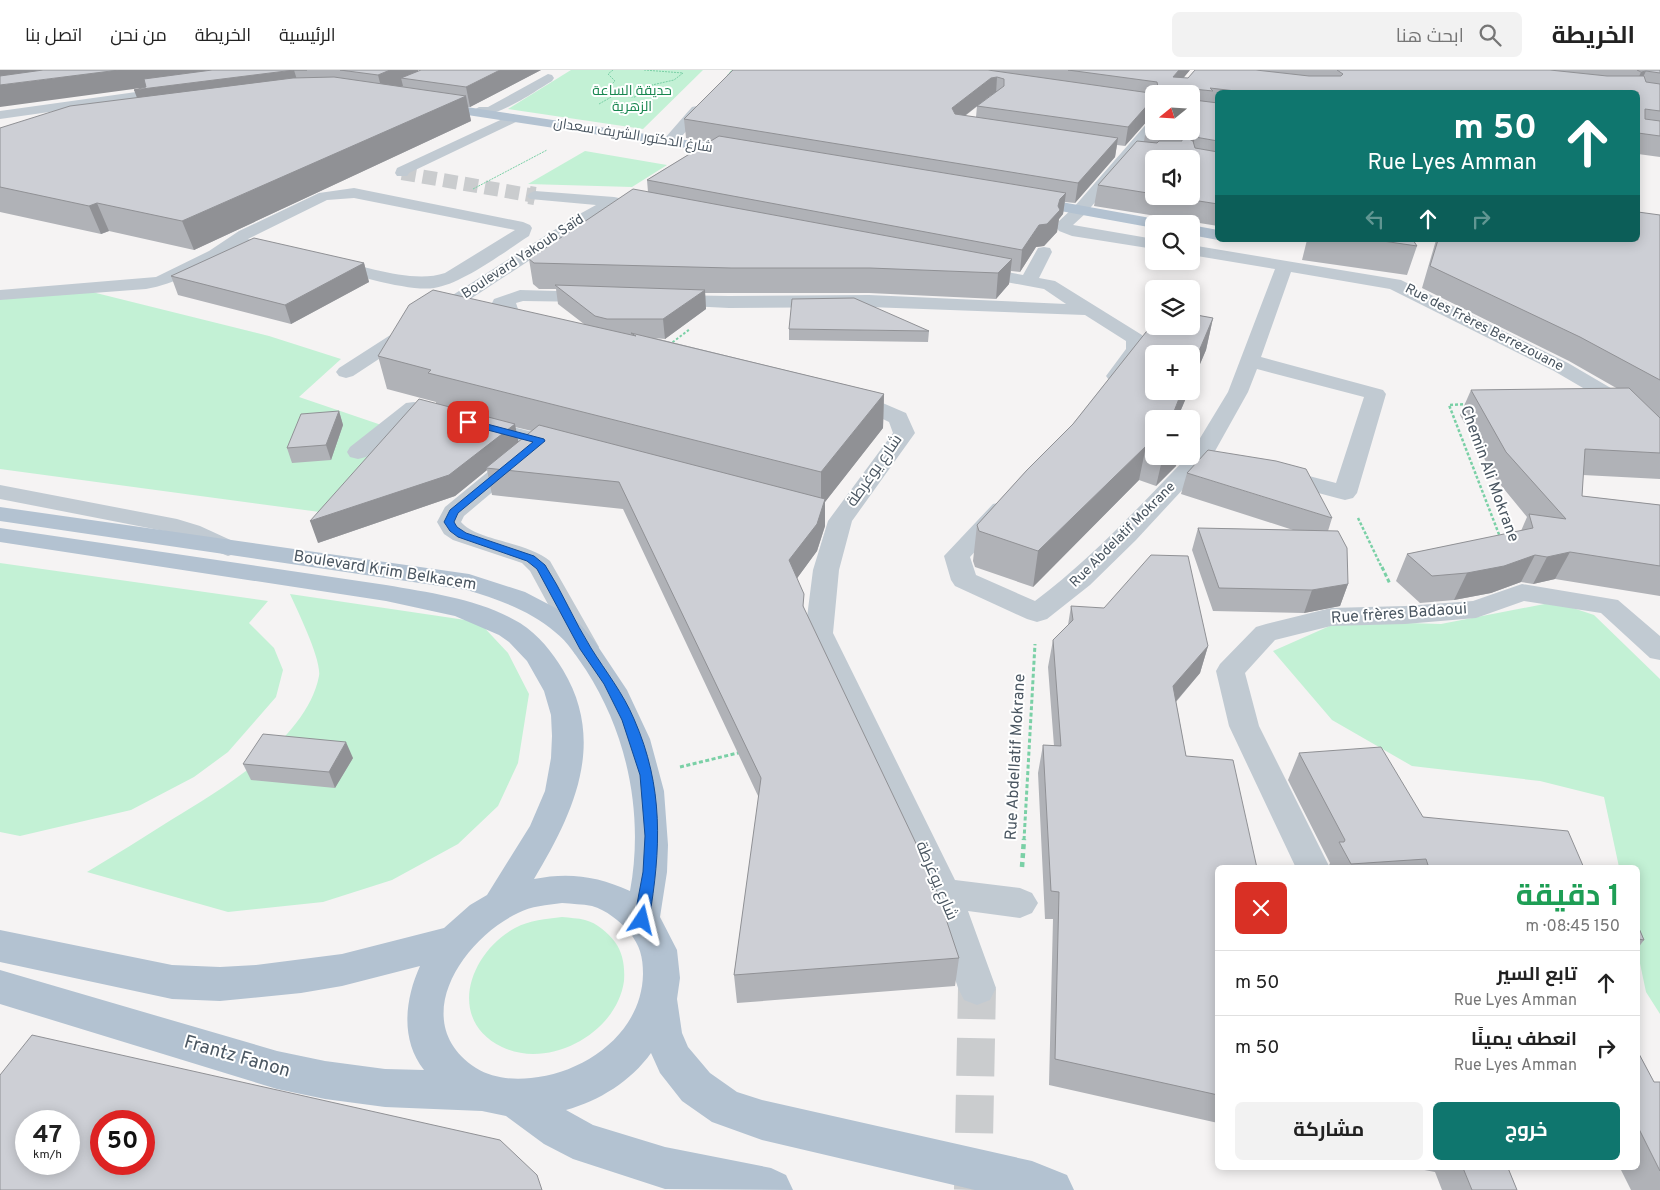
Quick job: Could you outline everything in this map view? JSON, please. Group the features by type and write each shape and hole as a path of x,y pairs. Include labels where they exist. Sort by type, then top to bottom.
{"main road":[{"name":"شارغ الدكتور الشريف سعدان","path":"416,104 750,154"},
{"path":"1014,198 1145,222"},
{"path":"1200,232 1215,234"},
{"name":"Boulevard Krim Belkacem","path":"0,514 469,582 504,592 532,605 561,622 586,649 609,683 628,720 646,775 652,836 650,872 642,920"},
{"name":"Boulevard Krim Belkacem","path":"0,536 386,593 447,605 481,615 511,629 534,648 552,676 566,713 568,749 558,801 535,848 499,906"},
{"path":"771,1190 668,1179 588,1144 498,1096 454,1077 434,1054 426,1026 426,997 436,968 454,941 474,922 499,906 530,893 562,889 593,892 620,902 642,920 654,937 661,957 662,979 659,1002 663,1033 674,1060 696,1088 726,1108 762,1120 1032,1182 1052,1190"},
{"path":"0,946 172,982 220,984 300,977 342,970 454,941"},
{"name":"Frantz Fanon","path":"0,987 296,1074 385,1088 498,1096 547,1097 577,1088 606,1072 630,1051 648,1028 659,1002"}],"street":[{"path":"472,112 491,111 548,78"},
{"path":"0,116 183,89"},
{"path":"670,141 697,110"},
{"path":"402,173 402,171 513,118"},
{"path":"1145,135 1080,210 1065,224 1065,228 1072,231 1145,243"},
{"path":"1112,149 1145,155"},
{"path":"4,295 146,284 161,281 215,255 245,234 324,196 347,192 518,225 524,228 523,233 452,277 434,283 414,283 316,260"},
{"path":"534,196 614,202 672,212"},
{"name":"Boulevard Yakoub Saïd","path":"346,372 582,219 614,202"},
{"path":"234,241 298,256"},
{"path":"1200,251 1286,265"},
{"path":"1038,284 1044,252"},
{"name":"Rue Abdelatif Mokrane","path":"1037,613 1094,566 1211,457 1251,361 1286,265"},
{"name":"Rue des Frères Berrezouane","path":"1286,265 1396,284 1561,367 1614,398 1645,425 1660,442"},
{"path":"960,268 1038,284 1088,310 1136,339 1136,349 1106,389"},
{"path":"558,333 510,318 509,307 501,303 520,295 619,298"},
{"path":"649,299 729,302 869,301 1088,310"},
{"path":"1251,361 1376,394 1345,492 1259,470"},
{"name":"شارع يوغرطة","path":"826,394 864,402 898,418 904,433 831,518 819,633 944,893 976,988"},
{"path":"358,452 414,408 578,451"},
{"path":"540,441 454,512 449,522 453,529 462,535 531,558 541,567 586,649"},
{"path":"0,492 168,524 192,531 228,548"},
{"path":"1017,494 957,556 964,580 1037,613"},
{"name":"Rue frères Badaoui","path":"1312,865 1244,726 1230,671 1266,634 1331,617 1405,615 1476,609 1522,592 1608,606 1660,651"},
{"path":"944,893 1020,903"}],"path":[{"path":"613,70 608,74 615,81 601,95 635,97 652,85 674,80 683,73 646,70"},
{"path":"466,192 549,150"},
{"name":"Chemin Ali Mokrane","path":"1468,404 1449,405 1522,592"},
{"path":"1345,492 1405,615"},
{"name":"Rue Abdellatif Mokrane","path":"1020,903 1037,613"},
{"path":"646,775 746,751"}],"green space":[{"name":"حديقة الساعة الزهرية","path":"571,70 703,70 643,129 508,109"},
{"path":"585,151 667,165 632,187 528,184"},
{"path":"88,291 269,336 341,359 299,397 402,432 327,513 0,469 0,295"},
{"path":"0,563 268,601 249,623 274,648 283,670 276,697 228,752 194,777 131,810 20,836 0,832"},
{"path":"290,594 479,622 508,653 529,694 518,763 498,806 458,844 392,880 323,902 228,912 87,872 237,777 260,760 298,721 311,699 319,676 319,669 308,635"},
{"path":"1555,602 1594,615 1660,679 1660,1014 1646,992 1640,964 1640,865 1619,865 1604,797 1540,781 1412,766 1332,720 1273,651 1341,621 1441,624"},
{"path":"562,917 582,919 594,923 605,931 618,946 622,955 624,971 624,981 619,1000 609,1016 595,1031 578,1042 559,1050 540,1054 520,1053 502,1047 485,1035 474,1021 469,1004 470,987 476,970 486,953 499,939 515,928 544,919"}],"building":[{"path":"43,70 119,70 0,85 0,76"},
{"path":"212,70 294,70 134,90 146,87 144,79"},
{"path":"340,70 390,70 378,75"},
{"path":"421,70 500,70 466,87 401,78"},
{"path":"733,70 988,70 1145,92 1145,108 1128,127 977,106 1004,86 1004,79 997,77 991,78 952,108 955,114 1118,138 1078,183 684,119"},
{"path":"1068,70 1179,70 1173,77 1188,78 1195,70 1256,70 1309,76 1341,76 1343,74 1337,70 1550,70 1607,76 1644,76 1646,82 1660,84 1660,111 1645,109 1645,119 1660,121 1660,136 1640,133 1640,90 1227,90 1210,88 1213,91 1200,90 1200,85 1158,85 1157,82"},
{"path":"1637,70 1660,70 1660,73 1641,72"},
{"path":"334,77 466,96 182,221 97,203 89,206 0,187 0,128 70,106 293,78"},
{"path":"1200,101 1215,103 1215,140 1200,138"},
{"path":"719,136 1066,193 1060,199 1058,206 1060,210 1047,224 1039,225 1022,250 647,180"},
{"path":"1191,140 1195,148 1215,151 1215,204 1200,201 1200,150 1145,150 1145,193 1098,185 1137,141 1157,143 1159,141"},
{"path":"633,189 1012,259 998,273 870,268 731,268 534,263 529,259"},
{"path":"1640,212 1660,215 1660,380 1580,337 1430,266 1437,242 1640,242"},
{"path":"254,238 364,263 285,305 171,276"},
{"path":"1390,242 1414,242 1417,246"},
{"path":"555,285 705,290 663,319 607,319 595,316"},
{"path":"433,290 636,336 631,333 884,394 821,472 428,373 431,370 378,356 409,305"},
{"path":"854,298 929,331 789,329 792,299"},
{"path":"1200,316 1213,318 1200,349 1200,345 1145,345 1145,400 1178,400 1175,410 1145,410 1145,447 1038,551 979,531 977,525 1027,470 1073,424 1145,333 1145,335 1200,335"},
{"path":"1629,388 1660,418 1660,453 1585,449 1582,496 1660,505 1660,566 1570,552 1547,557 1535,555 1504,566 1467,573 1432,576 1407,554 1533,528 1529,514 1566,519 1506,452 1471,390"},
{"path":"419,399 515,424 449,475 310,521"},
{"path":"339,411 326,445 287,448 301,414"},
{"path":"539,425 825,499 817,524 789,560 804,594 803,606 932,877 959,958 734,975 761,778 619,482 486,468"},
{"path":"1208,450 1276,461 1306,469 1332,518 1187,473 1194,465 1200,465 1200,459"},
{"path":"1198,528 1338,531 1347,548 1348,584 1312,590 1219,588"},
{"path":"1151,555 1188,556 1208,646 1173,686 1186,756 1233,760 1256,865 1215,865 1215,1094 1055,1059 1059,892 1051,891 1043,745 1061,746 1053,640 1073,620 1071,606 1104,608"},
{"path":"263,734 346,742 329,772 243,764"},
{"path":"1381,747 1423,817 1568,831 1583,865 1428,865 1426,859 1351,864 1339,842 1344,842 1345,840 1299,753"},
{"path":"1640,931 1644,940 1640,939"},
{"path":"32,1035 500,1140 537,1175 542,1190 0,1190 0,1075"},
{"path":"1640,1056 1654,1082 1660,1082 1660,1171 1640,1131"},
{"path":"1464,1170 1509,1170 1517,1190 1472,1190"}],"tunnel":[{"path":"402,173 535,196 529,195"},
{"path":"973,1190 977,988"}],"route":[{"path":"468,422 540,441 454,512 449,522 453,529 462,535 531,558 541,567 551,582 586,649 609,683 628,720 646,775 652,836 650,872 642,920"}]}
